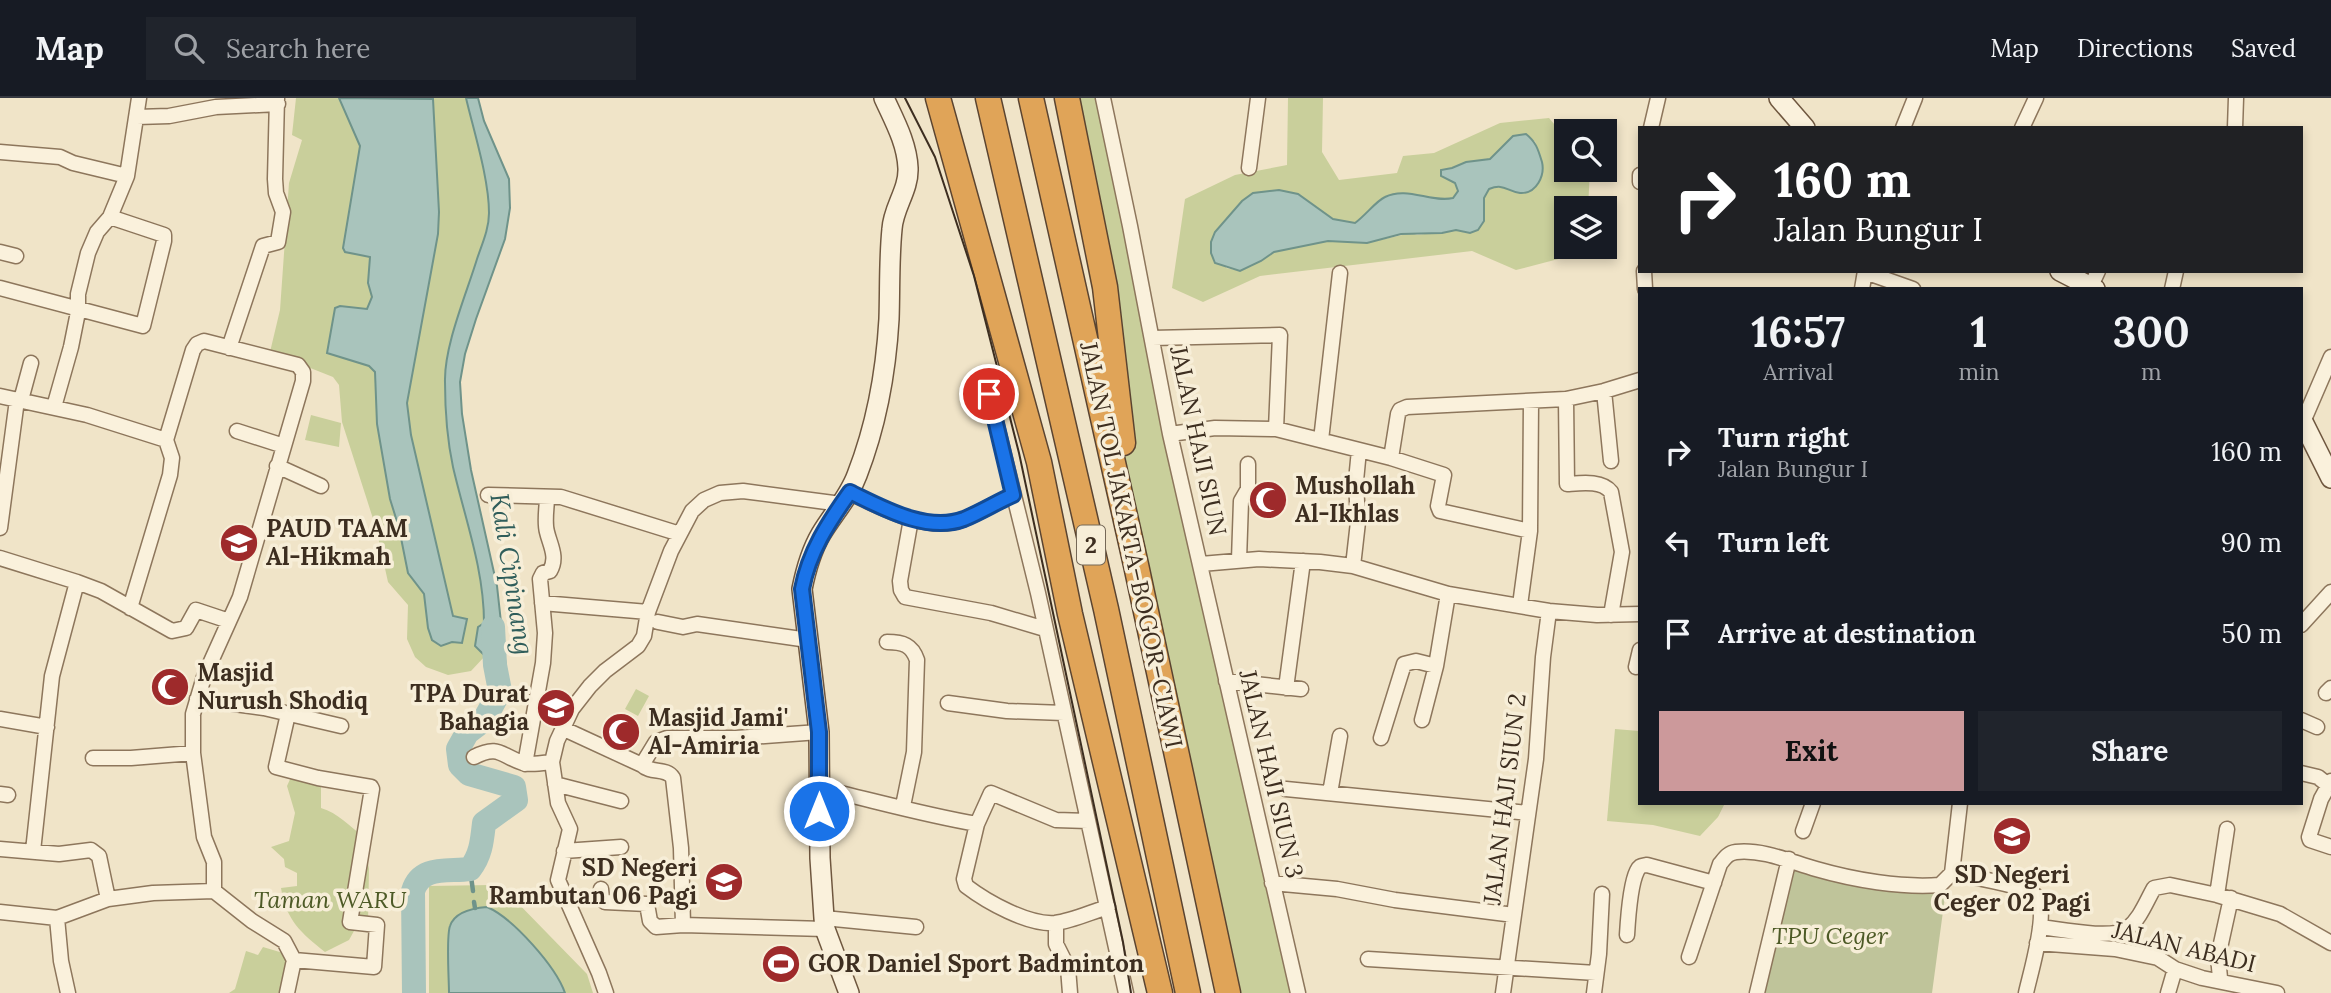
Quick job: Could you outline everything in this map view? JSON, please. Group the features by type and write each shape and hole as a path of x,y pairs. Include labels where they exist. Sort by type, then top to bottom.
{"highway":[{"name":"JALAN TOL JAKARTA–BOGOR–CIAWI","path":"988,98 1106,609 1188,993"},
{"name":"JALAN TOL JAKARTA–BOGOR–CIAWI","path":"1031,98 1136,565 1228,993"},
{"path":"1067,98 1105,287 1136,565"},
{"path":"938,100 1039,462 1070,614 1160,993"}],"street":[{"path":"54,407 71,347 78,294 88,253 97,232 110,217 127,176 139,98"},
{"path":"849,993 825,923 820,858 819,732 802,589 806,567 821,534 846,498 863,457 881,384 889,321 892,227 906,189 908,171 906,151 884,98"},
{"name":"JALAN HAJI SIUN","path":"1103,98 1170,434 1201,564 1259,559 1353,566 1448,594 1549,611 1638,614"},
{"path":"1249,168 1258,98"},
{"path":"1651,126 1658,98"},
{"path":"1779,98 1803,126"},
{"path":"1904,126 1915,98"},
{"path":"2023,126 2036,98"},
{"path":"2235,126 2236,98"},
{"path":"138,117 169,116 216,107 278,101 275,179 276,193 283,212 280,239 276,243 263,246 229,348"},
{"path":"0,152 60,157 73,163 127,176"},
{"path":"0,288 144,325 164,235 110,217"},
{"path":"0,252 16,256"},
{"path":"1321,440 1340,273"},
{"path":"1868,273 1907,287"},
{"path":"2066,273 2095,282"},
{"path":"1152,338 1280,335 1276,429"},
{"path":"130,608 170,475 172,458 166,440 197,344 204,341 298,365 303,372 303,382 240,597 197,699 194,714 192,753 204,837 214,862 214,891"},
{"path":"2303,418 2331,357"},
{"path":"0,528 19,400 31,363"},
{"path":"1391,458 1398,414 1407,407 1566,399 1638,381"},
{"path":"1604,391 1611,461"},
{"path":"989,394 1045,629 1126,993"},
{"path":"0,396 54,407 166,440"},
{"path":"1566,399 1567,484 1592,483 1606,486 1611,492 1622,552 1611,615"},
{"path":"1520,605 1530,531 1531,402"},
{"path":"2303,422 2331,478"},
{"path":"1170,434 1215,428 1276,429 1391,458 1444,475 1438,506 1440,511 1530,531"},
{"path":"237,431 284,446"},
{"path":"1353,566 1358,522 1356,481 1359,450"},
{"path":"1239,560 1241,501 1248,489 1248,464"},
{"path":"277,466 321,486"},
{"path":"606,993 558,880 570,829 558,803 552,762 557,741 572,709 590,686 638,646 644,636 653,617 680,534 692,511 704,500 720,494 743,491 846,498 911,519 949,523 965,519 1013,495"},
{"path":"488,495 561,497 680,534"},
{"path":"525,764 543,663 545,633 540,579 543,573 553,566 553,545 546,529 547,497"},
{"path":"911,519 900,581 905,597 991,612 1045,629"},
{"path":"0,558 101,591 172,631 186,628 196,610 229,621"},
{"path":"1226,681 1293,689 1303,561"},
{"name":"JALAN HAJI SIUN 3","path":"1201,564 1298,993"},
{"path":"33,852 52,676 77,582"},
{"path":"1422,720 1436,666 1448,594"},
{"path":"2303,623 2329,598"},
{"path":"542,603 653,617 683,627 696,624 808,640"},
{"name":"JALAN HAJI SIUN 2","path":"1503,993 1536,759 1549,611"},
{"path":"887,642 907,645 914,650 917,660 915,752 903,806"},
{"path":"1636,667 1638,658"},
{"path":"1381,738 1404,664 1416,661 1436,666"},
{"path":"197,699 341,726"},
{"path":"948,703 1007,711 1064,713"},
{"path":"288,714 276,767 318,778 371,786 373,789 349,922 377,925 374,967 295,960"},
{"path":"0,719 47,727"},
{"path":"2303,721 2317,727"},
{"path":"564,729 642,765 645,769 666,771 673,778 681,848 683,925"},
{"path":"642,765 656,742 667,738 819,732"},
{"path":"1330,793 1340,736"},
{"path":"474,757 493,750 525,764 552,762"},
{"path":"93,758 192,753"},
{"path":"2303,773 2329,783 2309,837 2310,841 2331,847"},
{"path":"555,784 621,801"},
{"path":"819,788 903,806 932,816 977,824"},
{"path":"1286,789 1528,813"},
{"path":"1088,821 1061,822 990,793 977,824 964,879 966,886 1015,914 1032,920 1055,923 1108,907"},
{"path":"1803,831 1812,805"},
{"path":"1689,957 1720,864 1726,855 1735,852 1789,859 1820,870 1867,879 1940,885 1952,873 1960,805"},
{"path":"2220,978 2218,957 2227,829"},
{"path":"564,851 590,851 621,846"},
{"path":"0,849 59,854 91,850 97,852 108,899"},
{"path":"1757,993 1789,859"},
{"path":"1627,935 1634,885 1641,866 1647,864 1714,883"},
{"path":"1952,873 2021,888 2035,894 2040,902 2040,927 2026,993"},
{"path":"1272,883 1337,889 1395,901 1514,915"},
{"path":"2040,927 2109,934 2125,931 2137,919 2154,888 2161,886 2224,897 2280,914 2331,943"},
{"path":"601,889 605,902 647,904 650,921 656,927 825,923 916,927"},
{"path":"0,912 57,918 108,899 153,893 214,891 252,921 284,941 295,960 287,993"},
{"path":"1594,993 1602,894"},
{"path":"57,918 61,961 68,993"},
{"path":"1055,923 1056,944 1068,968 1070,993"},
{"name":"JALAN ABADI","path":"2037,943 2115,949 2158,958 2175,969 2202,978 2277,993"},
{"path":"1368,959 1596,973"},
{"path":"2168,993 2175,969"}],"green space":[{"path":"296,98 466,98 484,170 489,213 485,238 455,331 445,402 449,446 483,597 484,623 478,627 475,646 485,656 471,671 448,675 426,667 415,657 407,639 408,605 388,582 376,528 342,422 339,385 333,377 270,352 280,310 289,183 302,140 292,135"},
{"path":"1067,98 1103,98 1294,993 1228,993 1136,565 1105,287"},
{"path":"1288,98 1323,98 1322,152 1339,180 1397,173 1403,156 1434,153 1500,123 1549,118 1554,124 1554,182 1589,182 1589,196 1554,196 1554,259 1558,259 1516,270 1472,251 1260,276 1203,302 1172,288 1185,199 1235,175 1287,165","holes":["1535,141 1543,169 1530,191 1499,187 1489,189 1484,198 1484,221 1467,233 1456,230 1417,235 1411,233 1367,243 1328,241 1274,252 1240,271 1226,268 1231,215 1242,201 1298,194 1333,219 1355,223 1382,199 1393,194 1453,198 1459,191 1455,183 1441,176 1441,170 1466,162 1490,159 1501,150"]},
{"path":"311,415 341,423 339,447 305,440"},
{"path":"636,689 649,696 638,716 625,709"},
{"path":"1615,729 1638,731 1638,805 1724,805 1718,817 1700,836 1653,825 1607,821"},
{"name":"Taman WARU","path":"292,775 321,782 321,808 338,816 364,837 369,869 368,923 359,922 349,940 325,952 302,932 291,917 281,888 297,886 297,873 285,867 284,859 271,847 289,841 295,813 287,786"},
{"name":"TPU Ceger","path":"1789,869 1894,889 1946,889 1932,993 1752,993"},
{"path":"491,885 509,894 587,974 593,993 429,993 429,886"},
{"path":"263,947 293,956 284,993 229,993 235,989 246,951 258,955"}],"water":[{"path":"339,98 433,99 438,234 407,403 411,435 453,616 467,619 462,643 452,642 441,646 432,640 424,594 408,573 390,499 377,424 375,372 369,366 327,353 335,308 340,306 367,309 372,297 368,283 370,257 345,252 343,248 360,146"},
{"path":"466,98 478,98 484,121 509,179 510,208 505,239 476,319 460,382 471,470 497,586 506,668 485,656 475,646 478,627 484,623 481,583 453,467 446,414 448,353 489,219 484,171"},
{"path":"1526,134 1536,146 1542,162 1538,183 1531,190 1520,193 1502,187 1489,189 1484,198 1484,221 1478,230 1470,233 1456,230 1401,234 1367,243 1328,241 1274,252 1240,271 1215,263 1211,253 1215,232 1242,201 1253,193 1279,190 1298,194 1333,219 1355,223 1382,199 1393,194 1453,198 1458,191 1455,183 1441,176 1441,170 1466,162 1490,159 1513,136"},
{"path":"487,907 509,921 532,944 553,970 565,993 449,993 448,948 452,921 471,909"}],"waterway":[{"name":"Kali Cipinang","path":"414,993 413,891 417,883 428,873 470,869 479,853 484,823 516,800 514,787 469,774 460,765 458,749 467,733 484,720 500,691 495,665 493,627"},
{"path":"470,869 473,891"},
{"path":"474,902 475,908"}],"tram line":[{"path":"905,98 935,157 974,276 1019,453 1123,942 1131,993"}],"place":[{"name":"Mushollah Al-Ikhlas","path":"1268,500"},
{"name":"PAUD TAAM Al-Hikmah","path":"239,543"},
{"name":"Masjid Nurush Shodiq","path":"170,687"},
{"name":"TPA Durat Bahagia","path":"556,708"},
{"name":"Masjid Jami' Al-Amiria","path":"621,732"},
{"name":"SD Negeri Ceger 02 Pagi","path":"2012,836"},
{"name":"SD Negeri Rambutan 06 Pagi","path":"724,882"},
{"name":"GOR Daniel Sport Badminton","path":"781,964"}],"route":[{"path":"819,811 819,732 802,589 806,567 821,534 850,492 911,519 949,523 965,519 1013,495 989,394"}]}
